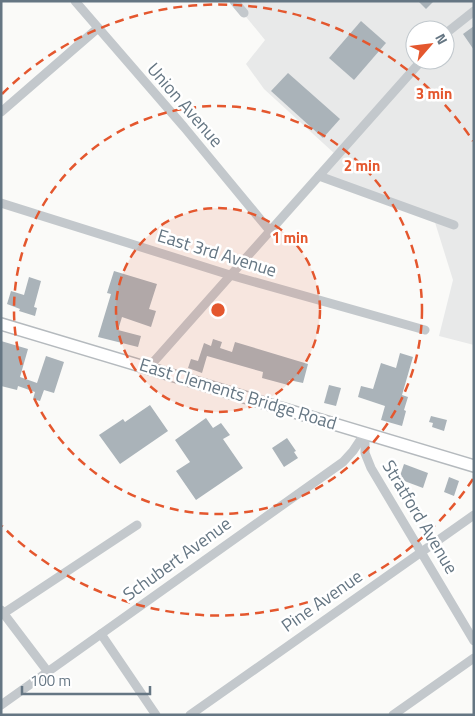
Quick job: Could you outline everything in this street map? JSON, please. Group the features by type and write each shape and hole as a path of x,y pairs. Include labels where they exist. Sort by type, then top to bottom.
{"main road":[{"name":"East Clements Bridge Road","path":"1,324 474,466"}],"street":[{"name":"Union Avenue","path":"75,1 184,127 270,231"},
{"path":"234,1 244,13"},
{"path":"455,26 474,11"},
{"path":"1,112 98,28"},
{"path":"149,368 413,70"},
{"path":"319,176 454,225"},
{"name":"East 3rd Avenue","path":"1,203 230,275 425,330"},
{"name":"Stratford Avenue","path":"365,433 365,453 371,468 474,641"},
{"name":"Schubert Avenue","path":"1,705 342,462 353,451 365,433"},
{"name":"Pine Avenue","path":"190,715 474,515"},
{"path":"48,672 3,612 137,525"},
{"path":"101,634 156,715"},
{"path":"393,715 474,658"}],"shaded area":[{"path":"233,1 474,1 474,345 439,336 453,280 433,216 317,177 335,154 264,89 246,64 265,40"}],"building":[{"path":"418,1 434,1 426,9"},
{"path":"361,21 386,43 354,80 329,58"},
{"path":"474,26 474,50 463,34"},
{"path":"288,73 340,119 323,138 271,91"},
{"path":"114,271 157,284 149,309 156,311 151,327 122,317 118,330 141,336 138,347 98,337 111,294 107,293"},
{"path":"29,277 41,281 34,307 37,308 35,316 19,311 20,309 7,304 11,291 24,295"},
{"path":"213,339 222,342 220,348 232,352 235,342 308,364 303,383 289,380 288,385 262,378 263,372 207,356 202,373 188,368 191,359 198,361 204,343 211,346"},
{"path":"1,341 28,349 20,377 37,383 46,356 64,362 54,393 44,390 40,401 33,399 35,392 18,386 17,390 1,386"},
{"path":"400,353 413,357 402,395 408,397 402,426 381,420 385,406 358,397 361,386 373,389 381,363 396,368"},
{"path":"329,385 341,388 336,406 324,403"},
{"path":"150,405 168,431 120,464 99,435 123,419 125,422"},
{"path":"431,416 447,420 444,431 432,427 433,423 429,422"},
{"path":"206,418 213,428 221,423 230,435 223,439 243,468 196,500 176,471 190,462 175,440"},
{"path":"287,438 296,451 294,452 298,458 284,467 272,448"},
{"path":"404,464 428,473 423,488 399,479"},
{"path":"449,477 459,481 454,496 444,492"}]}
